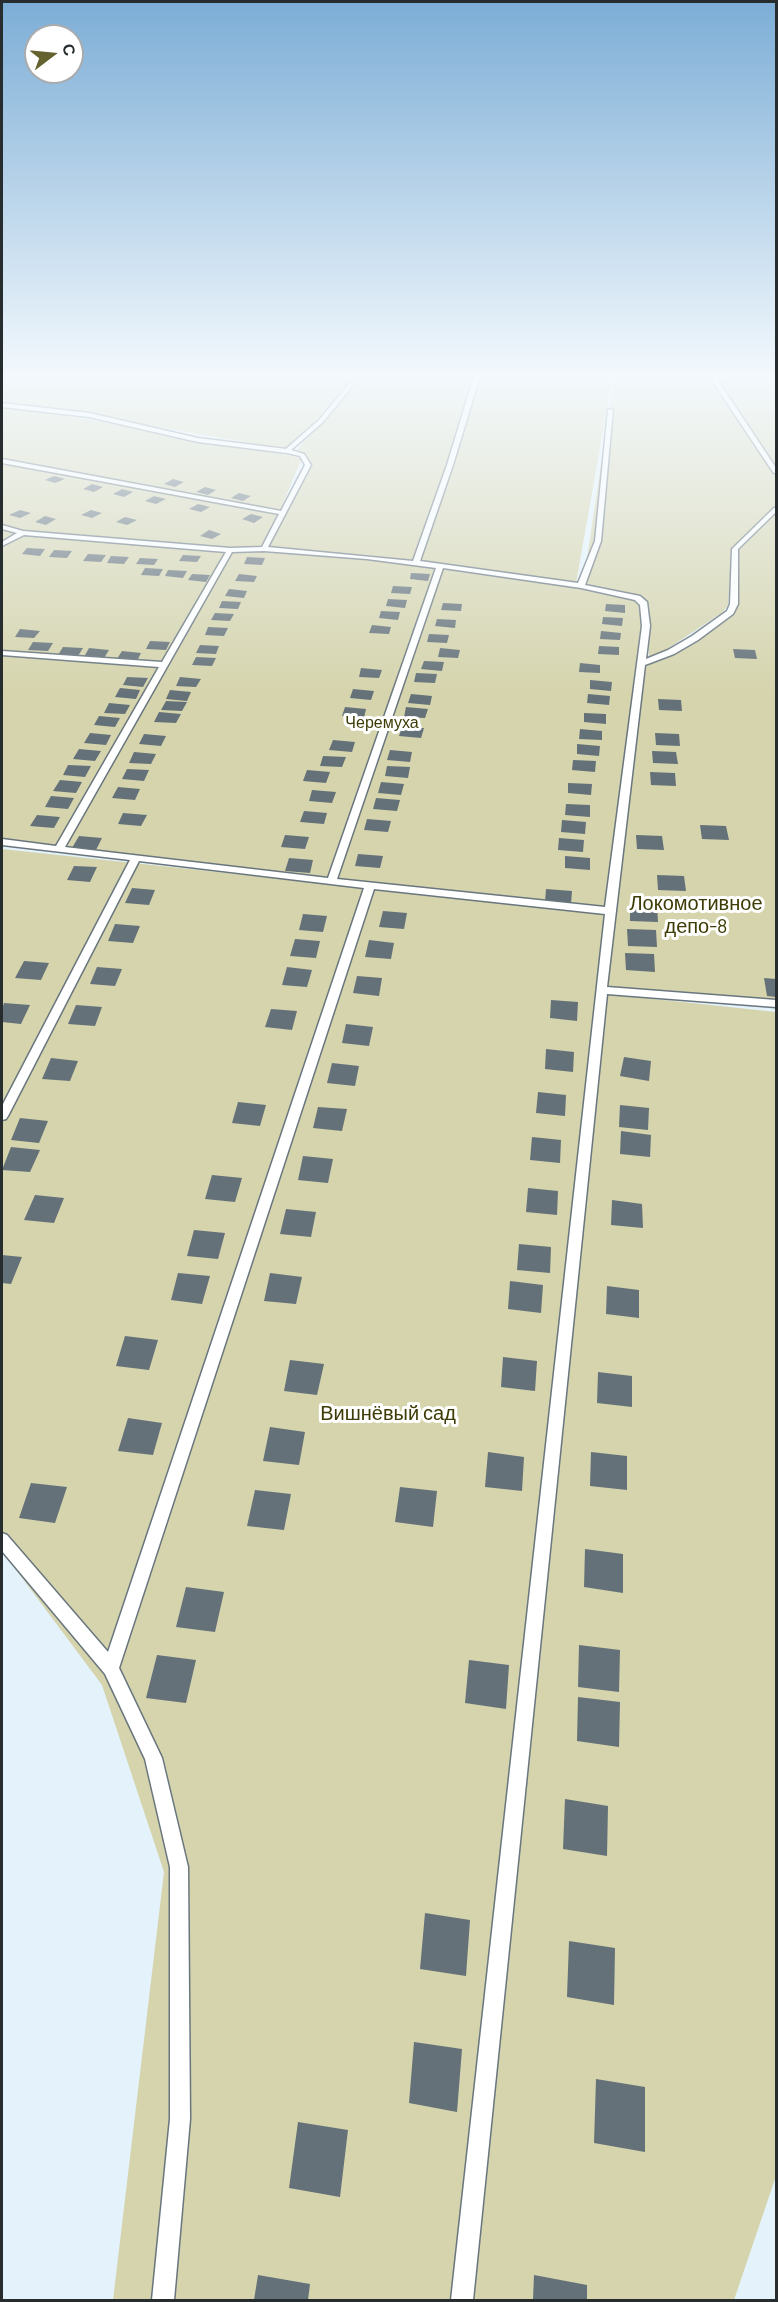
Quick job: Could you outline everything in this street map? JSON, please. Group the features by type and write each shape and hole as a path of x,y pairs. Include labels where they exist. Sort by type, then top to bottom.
{"lane":[{"path":"107,480 283,513"},
{"path":"264,549 300,480"},
{"path":"416,563 445,480"},
{"path":"581,586 598,541 604,480"},
{"path":"641,664 687,643 730,612 734,604 735,549 777,509"},
{"path":"2,527 23,533 230,550 264,549 367,556 581,586 637,598 644,604 646,626 610,911 604,990 462,2301"},
{"path":"2,544 23,533"},
{"path":"58,850 230,550"},
{"path":"332,881 440,566"},
{"path":"2,653 164,665"},
{"path":"2,842 370,886 610,911"},
{"path":"2,1116 136,857"},
{"path":"111,1668 370,886"},
{"path":"604,990 777,1004"},
{"path":"2,1540 111,1668 153,1758 179,1867 180,2119 163,2301"}],"green space":[{"name":"Черемуха","path":"2,480 293,480 264,549 367,557 583,586 599,480 776,480 776,507 732,549 728,605 723,612 649,661 647,602 637,596 644,604 641,664 610,911 2,842 2,544 19,535 2,542"},
{"path":"304,480 594,480 576,583 367,555 267,548"},
{"name":"Локомотивное депо-8","path":"776,513 776,1004 605,989 645,667 729,619 735,551"},
{"name":"Вишнёвый сад","path":"2,849 604,913 598,993 776,1012 776,2176 734,2300 113,2300 164,1872 102,1685 2,1551"}],"building":[{"path":"170,480 184,482 175,487 164,484"},
{"path":"92,484 103,487 94,492 83,489"},
{"path":"205,487 216,490 208,495 196,492"},
{"path":"122,489 133,492 124,497 113,494"},
{"path":"239,493 251,496 243,501 231,498"},
{"path":"154,496 166,499 156,504 145,501"},
{"path":"198,504 210,507 201,512 189,509"},
{"path":"20,510 31,513 20,518 9,515"},
{"path":"91,510 102,513 92,518 81,515"},
{"path":"251,514 263,517 254,523 242,519"},
{"path":"45,516 56,519 46,525 35,522"},
{"path":"125,517 137,520 127,525 116,522"},
{"path":"209,530 221,534 212,539 200,536"},
{"path":"27,548 45,549 40,556 22,554"},
{"path":"54,550 72,551 67,558 49,557"},
{"path":"88,554 106,555 101,562 83,561"},
{"path":"183,555 201,556 197,562 179,561"},
{"path":"111,556 129,557 124,564 107,563"},
{"path":"247,557 265,558 262,565 244,564"},
{"path":"140,558 158,559 154,565 136,564"},
{"path":"145,568 163,569 159,576 141,575"},
{"path":"168,570 187,571 183,578 165,576"},
{"path":"411,573 430,574 428,581 410,579"},
{"path":"192,574 210,575 206,582 188,580"},
{"path":"239,574 257,576 254,582 235,581"},
{"path":"393,586 412,587 410,594 391,593"},
{"path":"229,589 247,591 244,598 225,596"},
{"path":"388,599 407,600 405,608 386,606"},
{"path":"222,601 241,602 238,609 219,608"},
{"path":"443,603 462,604 461,611 441,610"},
{"path":"606,604 625,605 625,613 605,611"},
{"path":"381,611 400,612 398,620 379,618"},
{"path":"215,613 234,614 230,621 211,620"},
{"path":"603,617 623,618 622,626 602,624"},
{"path":"437,619 456,620 455,628 435,626"},
{"path":"372,625 391,627 389,634 369,633"},
{"path":"208,627 228,628 224,636 205,635"},
{"path":"20,629 40,631 34,638 15,637"},
{"path":"601,631 621,633 620,640 600,639"},
{"path":"429,634 449,635 447,643 427,642"},
{"path":"150,641 170,642 166,650 146,649"},
{"path":"33,642 53,643 48,651 28,650"},
{"path":"200,645 219,646 216,654 196,653"},
{"path":"599,646 619,647 619,655 598,654"},
{"path":"63,647 83,648 78,656 58,655"},
{"path":"89,648 109,650 104,658 84,657"},
{"path":"440,648 460,650 458,658 438,657"},
{"path":"733,649 755,650 757,659 735,658"},
{"path":"122,651 141,653 137,661 117,659"},
{"path":"196,657 216,658 212,666 192,665"},
{"path":"424,661 444,662 442,671 421,669"},
{"path":"580,663 600,665 600,673 579,672"},
{"path":"361,668 382,670 379,678 359,677"},
{"path":"416,673 437,674 435,683 414,682"},
{"path":"127,677 148,678 143,687 123,685"},
{"path":"180,677 201,679 196,687 176,686"},
{"path":"590,680 612,682 611,691 590,689"},
{"path":"120,688 140,690 136,699 115,697"},
{"path":"353,689 374,691 371,700 350,698"},
{"path":"170,690 191,692 187,701 166,699"},
{"path":"411,694 432,696 430,705 408,703"},
{"path":"588,694 610,696 609,705 587,703"},
{"path":"658,699 681,700 682,711 659,710"},
{"path":"166,701 187,702 182,711 161,710"},
{"path":"109,703 130,705 125,714 104,713"},
{"path":"345,707 366,709 364,718 342,716"},
{"path":"406,707 428,709 425,718 404,717"},
{"path":"159,712 181,714 176,723 154,722"},
{"path":"584,713 606,714 606,724 584,722"},
{"path":"99,716 120,718 115,727 94,725"},
{"path":"402,727 424,728 421,738 399,736"},
{"path":"580,729 602,731 602,740 579,739"},
{"path":"90,733 111,735 106,745 84,743"},
{"path":"655,733 679,734 680,746 656,745"},
{"path":"144,734 166,736 161,746 139,744"},
{"path":"333,740 355,742 352,752 329,750"},
{"path":"577,744 600,746 599,756 577,754"},
{"path":"79,749 101,751 95,761 73,759"},
{"path":"390,750 412,752 410,762 387,760"},
{"path":"652,751 676,752 678,764 653,763"},
{"path":"134,752 156,754 151,764 129,763"},
{"path":"323,756 346,757 342,767 320,766"},
{"path":"573,760 596,761 595,772 572,770"},
{"path":"68,765 91,766 85,777 63,775"},
{"path":"387,766 410,767 408,778 385,776"},
{"path":"127,769 149,770 144,781 122,779"},
{"path":"307,770 330,772 326,783 303,781"},
{"path":"650,772 675,773 676,786 651,785"},
{"path":"60,780 82,782 76,793 53,791"},
{"path":"381,782 404,784 401,795 378,793"},
{"path":"568,783 592,784 591,795 568,793"},
{"path":"118,787 140,789 135,800 112,798"},
{"path":"312,790 336,792 332,803 309,801"},
{"path":"51,796 74,798 68,809 45,807"},
{"path":"376,798 400,800 397,811 373,809"},
{"path":"566,804 590,805 590,817 565,815"},
{"path":"304,811 327,813 324,824 300,822"},
{"path":"123,813 147,815 141,826 118,824"},
{"path":"37,815 60,817 54,828 30,826"},
{"path":"367,819 391,821 388,832 364,830"},
{"path":"562,820 586,822 585,834 561,832"},
{"path":"700,825 726,826 729,840 702,839"},
{"path":"285,835 309,837 305,849 281,847"},
{"path":"636,835 662,836 664,850 637,849"},
{"path":"79,836 102,838 96,850 72,848"},
{"path":"559,838 584,840 583,852 558,850"},
{"path":"358,854 383,856 380,868 355,866"},
{"path":"565,856 590,858 590,870 565,868"},
{"path":"289,858 313,860 310,873 285,871"},
{"path":"74,866 97,867 90,882 67,880"},
{"path":"657,875 684,876 686,891 658,890"},
{"path":"132,888 155,890 149,905 125,903"},
{"path":"546,889 572,891 571,904 545,902"},
{"path":"630,904 657,906 658,922 630,921"},
{"path":"383,911 407,913 404,929 379,927"},
{"path":"303,914 327,916 323,932 299,930"},
{"path":"115,924 140,926 133,943 108,941"},
{"path":"627,929 656,930 657,947 628,946"},
{"path":"295,939 320,941 316,958 290,956"},
{"path":"369,940 394,943 391,959 365,957"},
{"path":"625,953 654,954 655,972 626,970"},
{"path":"24,961 49,963 41,980 15,978"},
{"path":"97,967 122,969 115,986 90,984"},
{"path":"287,967 312,970 307,987 282,985"},
{"path":"357,976 382,978 379,996 353,993"},
{"path":"764,978 776,979 776,997 767,996"},
{"path":"551,1000 578,1002 577,1021 550,1018"},
{"path":"4,1003 30,1005 21,1024 2,1022"},
{"path":"76,1005 102,1007 95,1026 68,1024"},
{"path":"271,1009 297,1011 292,1030 265,1027"},
{"path":"346,1024 373,1027 369,1046 342,1043"},
{"path":"546,1049 574,1052 573,1072 545,1069"},
{"path":"624,1057 651,1061 649,1081 620,1076"},
{"path":"51,1058 78,1061 70,1081 42,1079"},
{"path":"332,1063 359,1066 355,1086 327,1083"},
{"path":"538,1092 566,1095 565,1116 536,1113"},
{"path":"238,1102 266,1105 260,1126 232,1123"},
{"path":"620,1105 649,1108 648,1130 619,1127"},
{"path":"318,1107 347,1109 342,1131 313,1128"},
{"path":"20,1118 48,1121 39,1143 11,1140"},
{"path":"621,1131 651,1135 650,1157 620,1154"},
{"path":"532,1137 561,1140 560,1163 530,1160"},
{"path":"11,1147 40,1150 30,1172 2,1170"},
{"path":"303,1156 333,1159 328,1183 298,1180"},
{"path":"212,1175 242,1178 235,1202 205,1199"},
{"path":"528,1188 558,1191 557,1215 526,1212"},
{"path":"35,1195 64,1198 54,1223 24,1220"},
{"path":"612,1200 642,1204 643,1228 611,1225"},
{"path":"286,1209 316,1212 311,1237 280,1234"},
{"path":"194,1230 225,1233 218,1259 187,1256"},
{"path":"519,1244 551,1247 550,1273 517,1270"},
{"path":"2,1255 22,1257 11,1284 2,1283"},
{"path":"178,1273 210,1276 202,1304 171,1300"},
{"path":"270,1273 302,1277 296,1304 264,1301"},
{"path":"510,1281 543,1285 541,1313 508,1309"},
{"path":"607,1286 639,1290 639,1318 606,1314"},
{"path":"125,1336 158,1340 149,1370 116,1366"},
{"path":"503,1357 537,1361 535,1391 501,1387"},
{"path":"290,1360 324,1364 317,1395 284,1391"},
{"path":"598,1372 632,1376 632,1407 597,1403"},
{"path":"128,1418 162,1423 153,1455 118,1451"},
{"path":"270,1427 305,1432 299,1465 263,1461"},
{"path":"488,1452 524,1457 522,1491 485,1487"},
{"path":"591,1452 627,1456 627,1490 590,1486"},
{"path":"31,1483 67,1487 55,1523 19,1518"},
{"path":"400,1487 437,1491 433,1527 395,1522"},
{"path":"255,1490 291,1494 284,1530 247,1526"},
{"path":"585,1549 623,1554 623,1593 584,1587"},
{"path":"186,1587 224,1592 215,1632 176,1627"},
{"path":"579,1645 620,1650 619,1692 578,1687"},
{"path":"157,1655 196,1660 186,1703 146,1698"},
{"path":"469,1660 509,1665 506,1709 465,1703"},
{"path":"578,1697 620,1702 619,1747 577,1741"},
{"path":"565,1799 608,1806 607,1856 563,1849"},
{"path":"425,1913 470,1920 466,1976 420,1969"},
{"path":"569,1941 615,1948 614,2005 567,1997"},
{"path":"414,2042 462,2049 457,2112 409,2103"},
{"path":"596,2079 645,2087 645,2152 594,2143"},
{"path":"298,2122 348,2130 340,2197 289,2188"},
{"path":"258,2275 310,2284 308,2300 254,2300"},
{"path":"534,2275 587,2285 587,2300 533,2300"}]}
